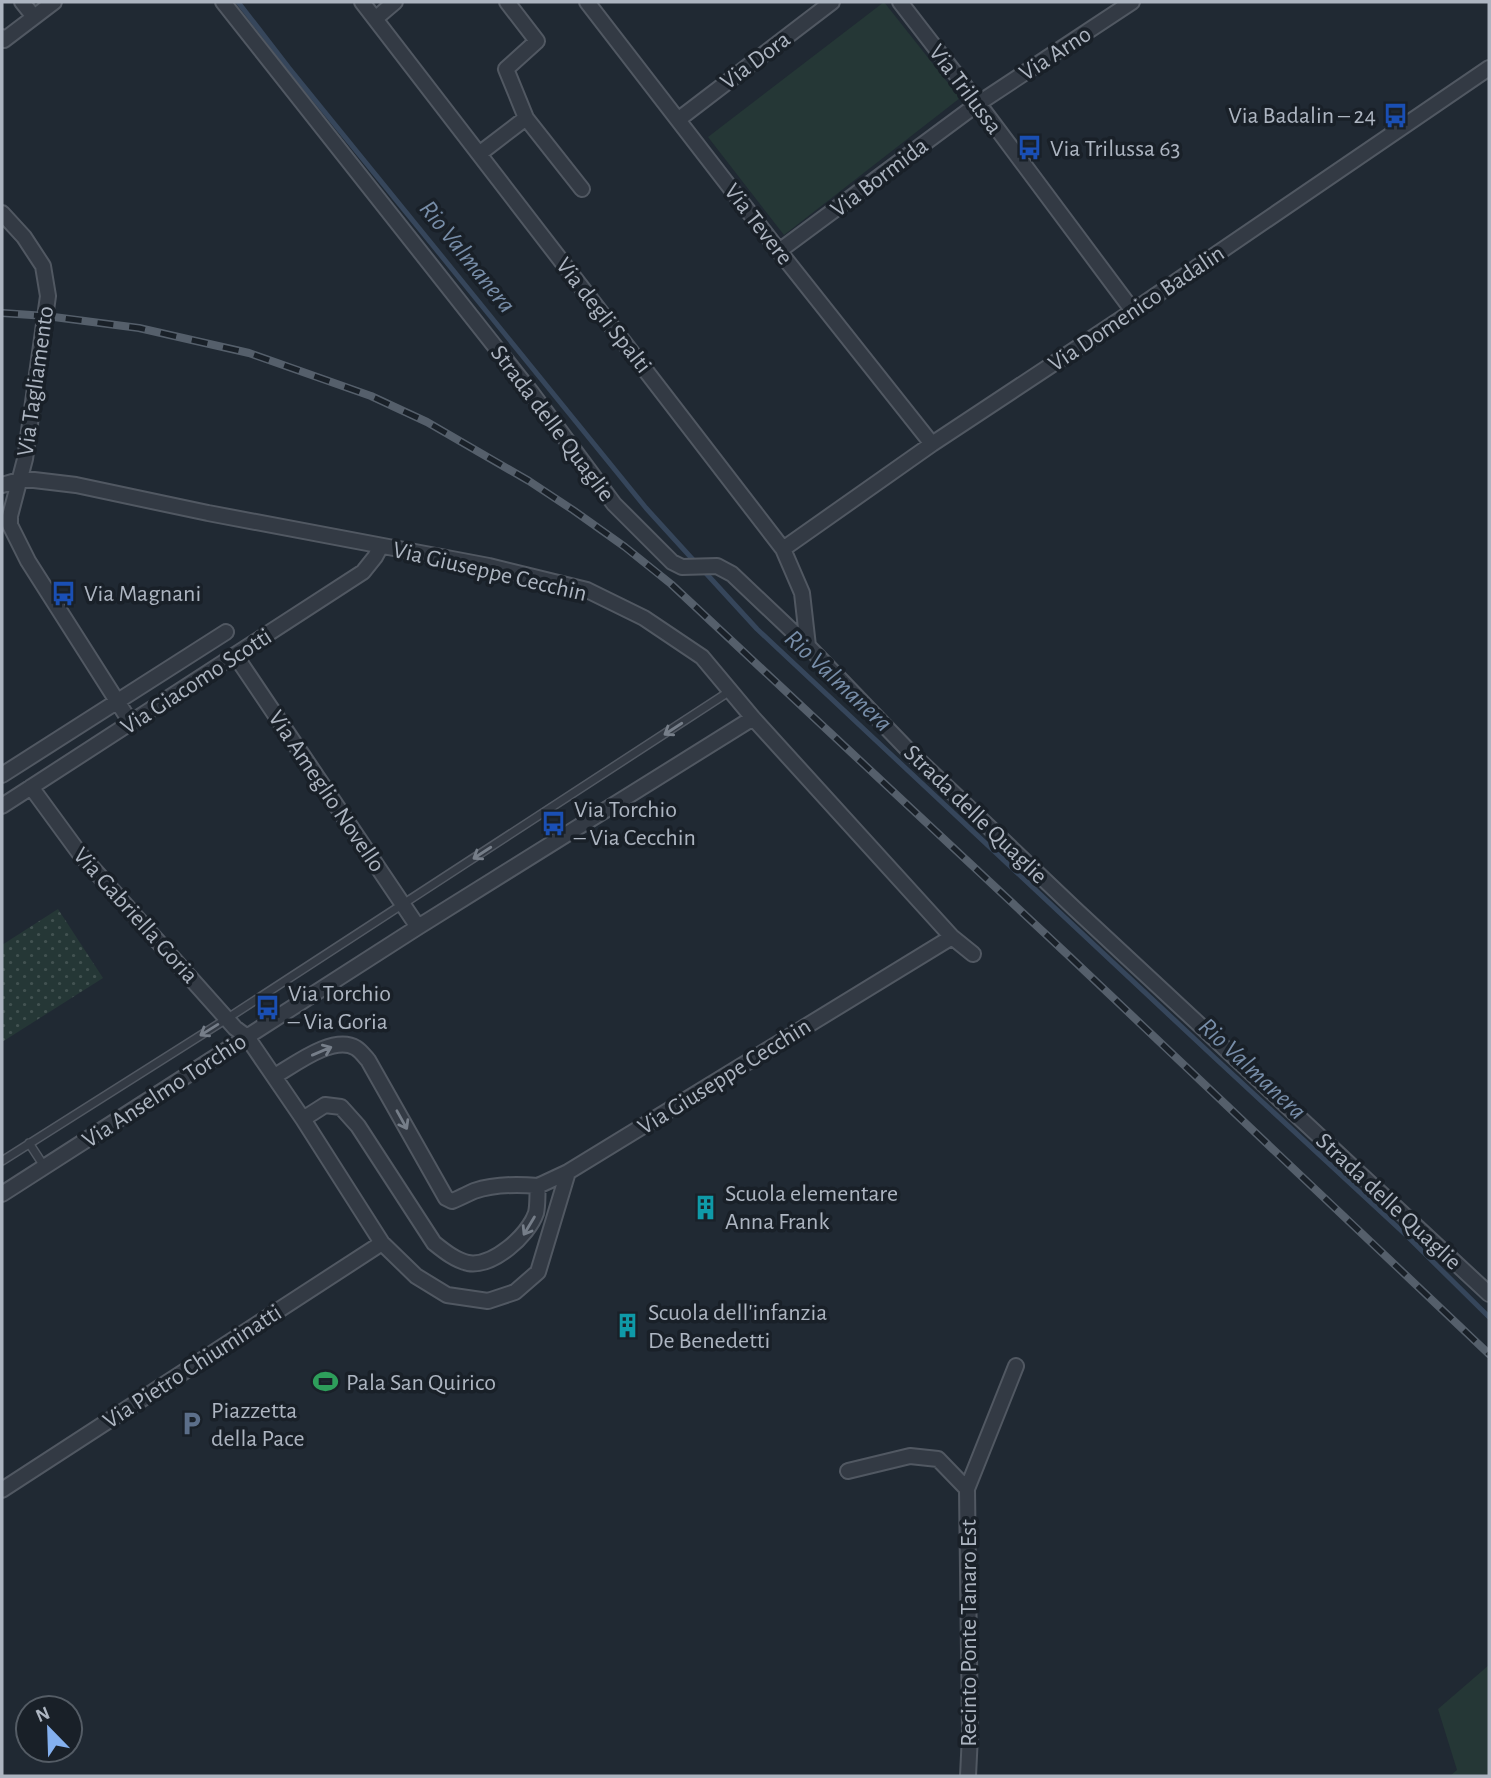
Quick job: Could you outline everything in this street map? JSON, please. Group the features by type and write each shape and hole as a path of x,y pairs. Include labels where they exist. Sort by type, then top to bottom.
{"street":[{"path":"22,2 34,17"},
{"path":"2,37 4,40 54,2"},
{"name":"Strada delle Quaglie","path":"223,2 531,393 614,504 673,562 682,567 717,566 732,574 1075,909 1489,1294"},
{"name":"Via degli Spalti","path":"362,2 783,549 802,593 808,646"},
{"path":"375,19 395,2"},
{"path":"507,2 537,41 506,69 526,118 582,189"},
{"name":"Via Tevere","path":"586,2 932,444"},
{"name":"Via Dora","path":"678,119 832,2"},
{"name":"Via Trilussa","path":"900,2 1133,311"},
{"name":"Via Arno","path":"978,103 1132,2"},
{"name":"Via Domenico Badalin","path":"783,549 932,444 1133,311 1489,68"},
{"name":"Via Bormida","path":"779,251 978,103"},
{"path":"480,154 526,118"},
{"name":"Via Tagliamento","path":"2,213 24,237 43,266 48,296 25,459 10,525 28,561 131,723"},
{"path":"2,485 19,480"},
{"name":"Via Giuseppe Cecchin","path":"19,480 76,485 381,547 489,566 587,590 644,618 702,657 753,718 952,937 973,954"},
{"name":"Via Giacomo Scotti","path":"2,806 363,572 381,547"},
{"path":"2,775 226,632"},
{"name":"Via Ameglio Novello","path":"235,655 418,927"},
{"name":"Via Anselmo Torchio","path":"2,1194 418,927 753,718"},
{"name":"Via Gabriella Goria","path":"31,787 80,854 235,1028 247,1037"},
{"name":"Via Giuseppe Cecchin","path":"538,1186 568,1172 952,937"},
{"path":"247,1037 382,1242 416,1276 447,1295 488,1301 515,1292 538,1272 568,1172"},
{"path":"275,1076 324,1048 343,1044 356,1048 368,1060 446,1198 452,1200 496,1186 538,1186 537,1212 528,1231 512,1247 489,1259 470,1263 452,1257 434,1243 358,1126 341,1107 325,1105 303,1119"},
{"name":"Via Pietro Chiuminatti","path":"2,1490 382,1242"},
{"name":"Recinto Ponte Tanaro Est","path":"968,1776 970,1735 967,1489 1016,1366"},
{"name":"Recinto Ponte Tanaro Est","path":"848,1471 910,1456 938,1459 967,1489"}],"lane":[{"path":"2,1161 228,1018 730,691"},
{"path":"29,1143 44,1166"}],"shaded area":[{"path":"884,2 960,98 784,235 708,137"},
{"path":"58,909 103,978 2,1042 2,945"},
{"path":"1489,1665 1489,1776 1450,1776 1457,1770 1438,1709"}],"waterway":[{"name":"Rio Valmanera","path":"238,2 646,508 696,563"},
{"name":"Rio Valmanera","path":"703,570 757,629 1407,1236 1489,1317"}],"railway":[{"path":"2,313 139,328 249,353 371,396 427,422 529,481 573,510 671,584 1489,1354"}],"place":[{"name":"Via Badalin – 24","path":"1396,115"},
{"name":"Via Trilussa 63","path":"1030,148"},
{"name":"Via Magnani","path":"64,593"},
{"name":"Via Torchio – Via Cecchin","path":"554,823"},
{"name":"Via Torchio – Via Goria","path":"268,1007"},
{"name":"Scuola elementare Anna Frank","path":"705,1207"},
{"name":"Scuola dell'infanzia De Benedetti","path":"628,1326"},
{"name":"Pala San Quirico","path":"326,1382"},
{"name":"Piazzetta della Pace","path":"191,1424"}]}
